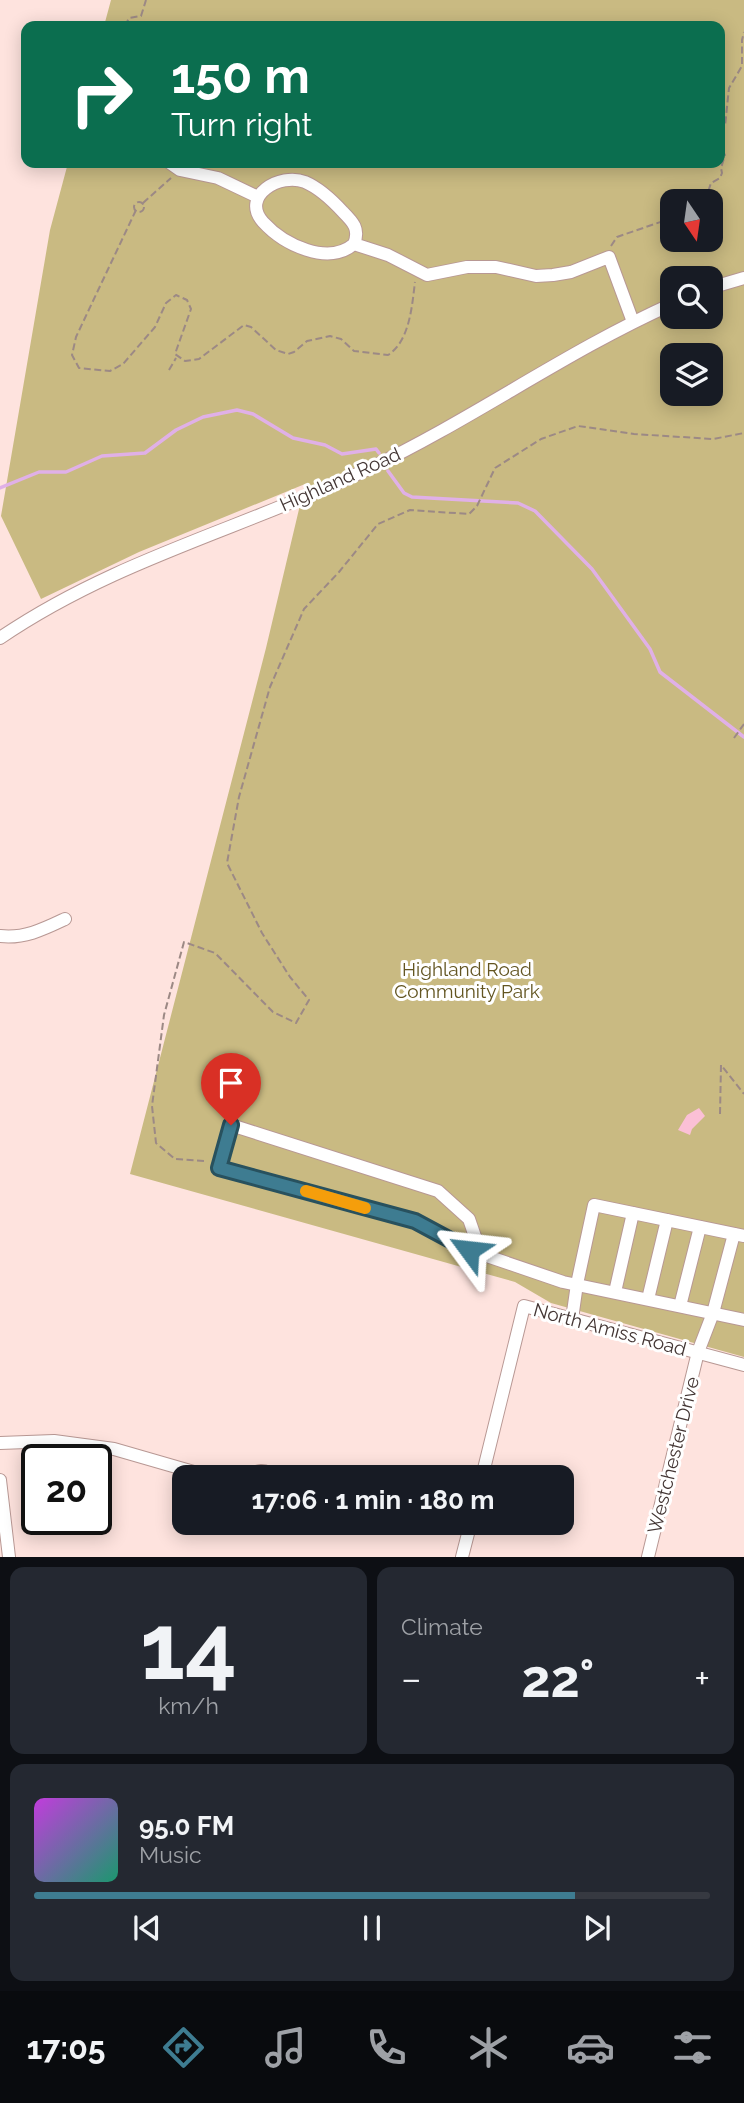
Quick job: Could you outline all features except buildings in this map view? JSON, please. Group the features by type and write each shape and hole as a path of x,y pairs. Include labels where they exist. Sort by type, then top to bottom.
{"street":[{"path":"182,168 218,178 258,197"},
{"path":"286,180 305,182 330,198 354,223 357,236 354,244 339,252 323,254 290,242 272,231 260,218 256,207 258,197 268,186 286,180"},
{"path":"354,244 388,255 427,275 467,267 496,267 536,276 553,275 571,272 609,257 633,322"},
{"path":"723,284 744,278"},
{"name":"Highland Road","path":"0,638 43,610 111,574 372,468 660,310"},
{"path":"0,936 18,937 39,932 65,919"},
{"path":"481,1254 469,1219 438,1191 231,1125 219,1168 415,1221 469,1250 563,1282 744,1320"},
{"path":"572,1319 576,1284 594,1205 739,1235"},
{"path":"615,1292 632,1213"},
{"path":"648,1299 667,1220"},
{"path":"680,1306 700,1227"},
{"name":"Westchester Drive","path":"648,1557 698,1352 739,1235"},
{"name":"North Amiss Road","path":"485,1465 524,1306 744,1365"},
{"path":"0,1443 54,1441 114,1449 172,1466"},
{"path":"0,1480 9,1557"},
{"path":"462,1557 468,1535"}],"path":[{"path":"128,21 129,18 141,16 146,0"},
{"path":"725,126 729,88 742,66 744,32"},
{"path":"136,211 144,210 143,203 173,168"},
{"path":"708,189 710,183 720,178 721,168"},
{"path":"143,203 136,203 136,211 76,337 72,355 79,368 119,368 153,330 169,299 179,295 190,304 191,313 176,350 177,357 169,370"},
{"path":"609,257 612,242 617,237 660,222"},
{"path":"177,357 185,361 199,359 244,325 251,327 276,350 288,354 307,341 330,336 341,339 354,351 388,355 408,325 417,270"},
{"path":"204,1161 175,1159 156,1143 152,1106 164,1015 184,942 215,953 273,1012 296,1023 309,1000 290,978 262,933 227,863 239,797 270,687 304,609 378,524 410,510 469,514 477,506 495,468 541,439 578,426 634,434 713,439 744,433"},
{"path":"734,738 743,724"},
{"path":"720,1114 721,1065 744,1094"}],"green space":[{"name":"Highland Road Community Park","path":"111,0 744,0 744,1357 551,1303 515,1282 130,1174 266,648 305,484 139,552 41,599 1,516 50,230 67,168 725,168 725,21 105,21"}],"waterway":[{"path":"0,488 39,472 66,472 102,456 145,453 176,430 203,417 237,410 253,414 293,438 325,445 342,454 376,449 379,453"},
{"path":"388,471 404,493 412,497 518,503 535,511 592,569 650,649 660,672 744,737"}],"slow traffic":[{"path":"306,1191 365,1208"}],"route":[{"path":"231,1125 219,1168 415,1221 469,1250"}]}
